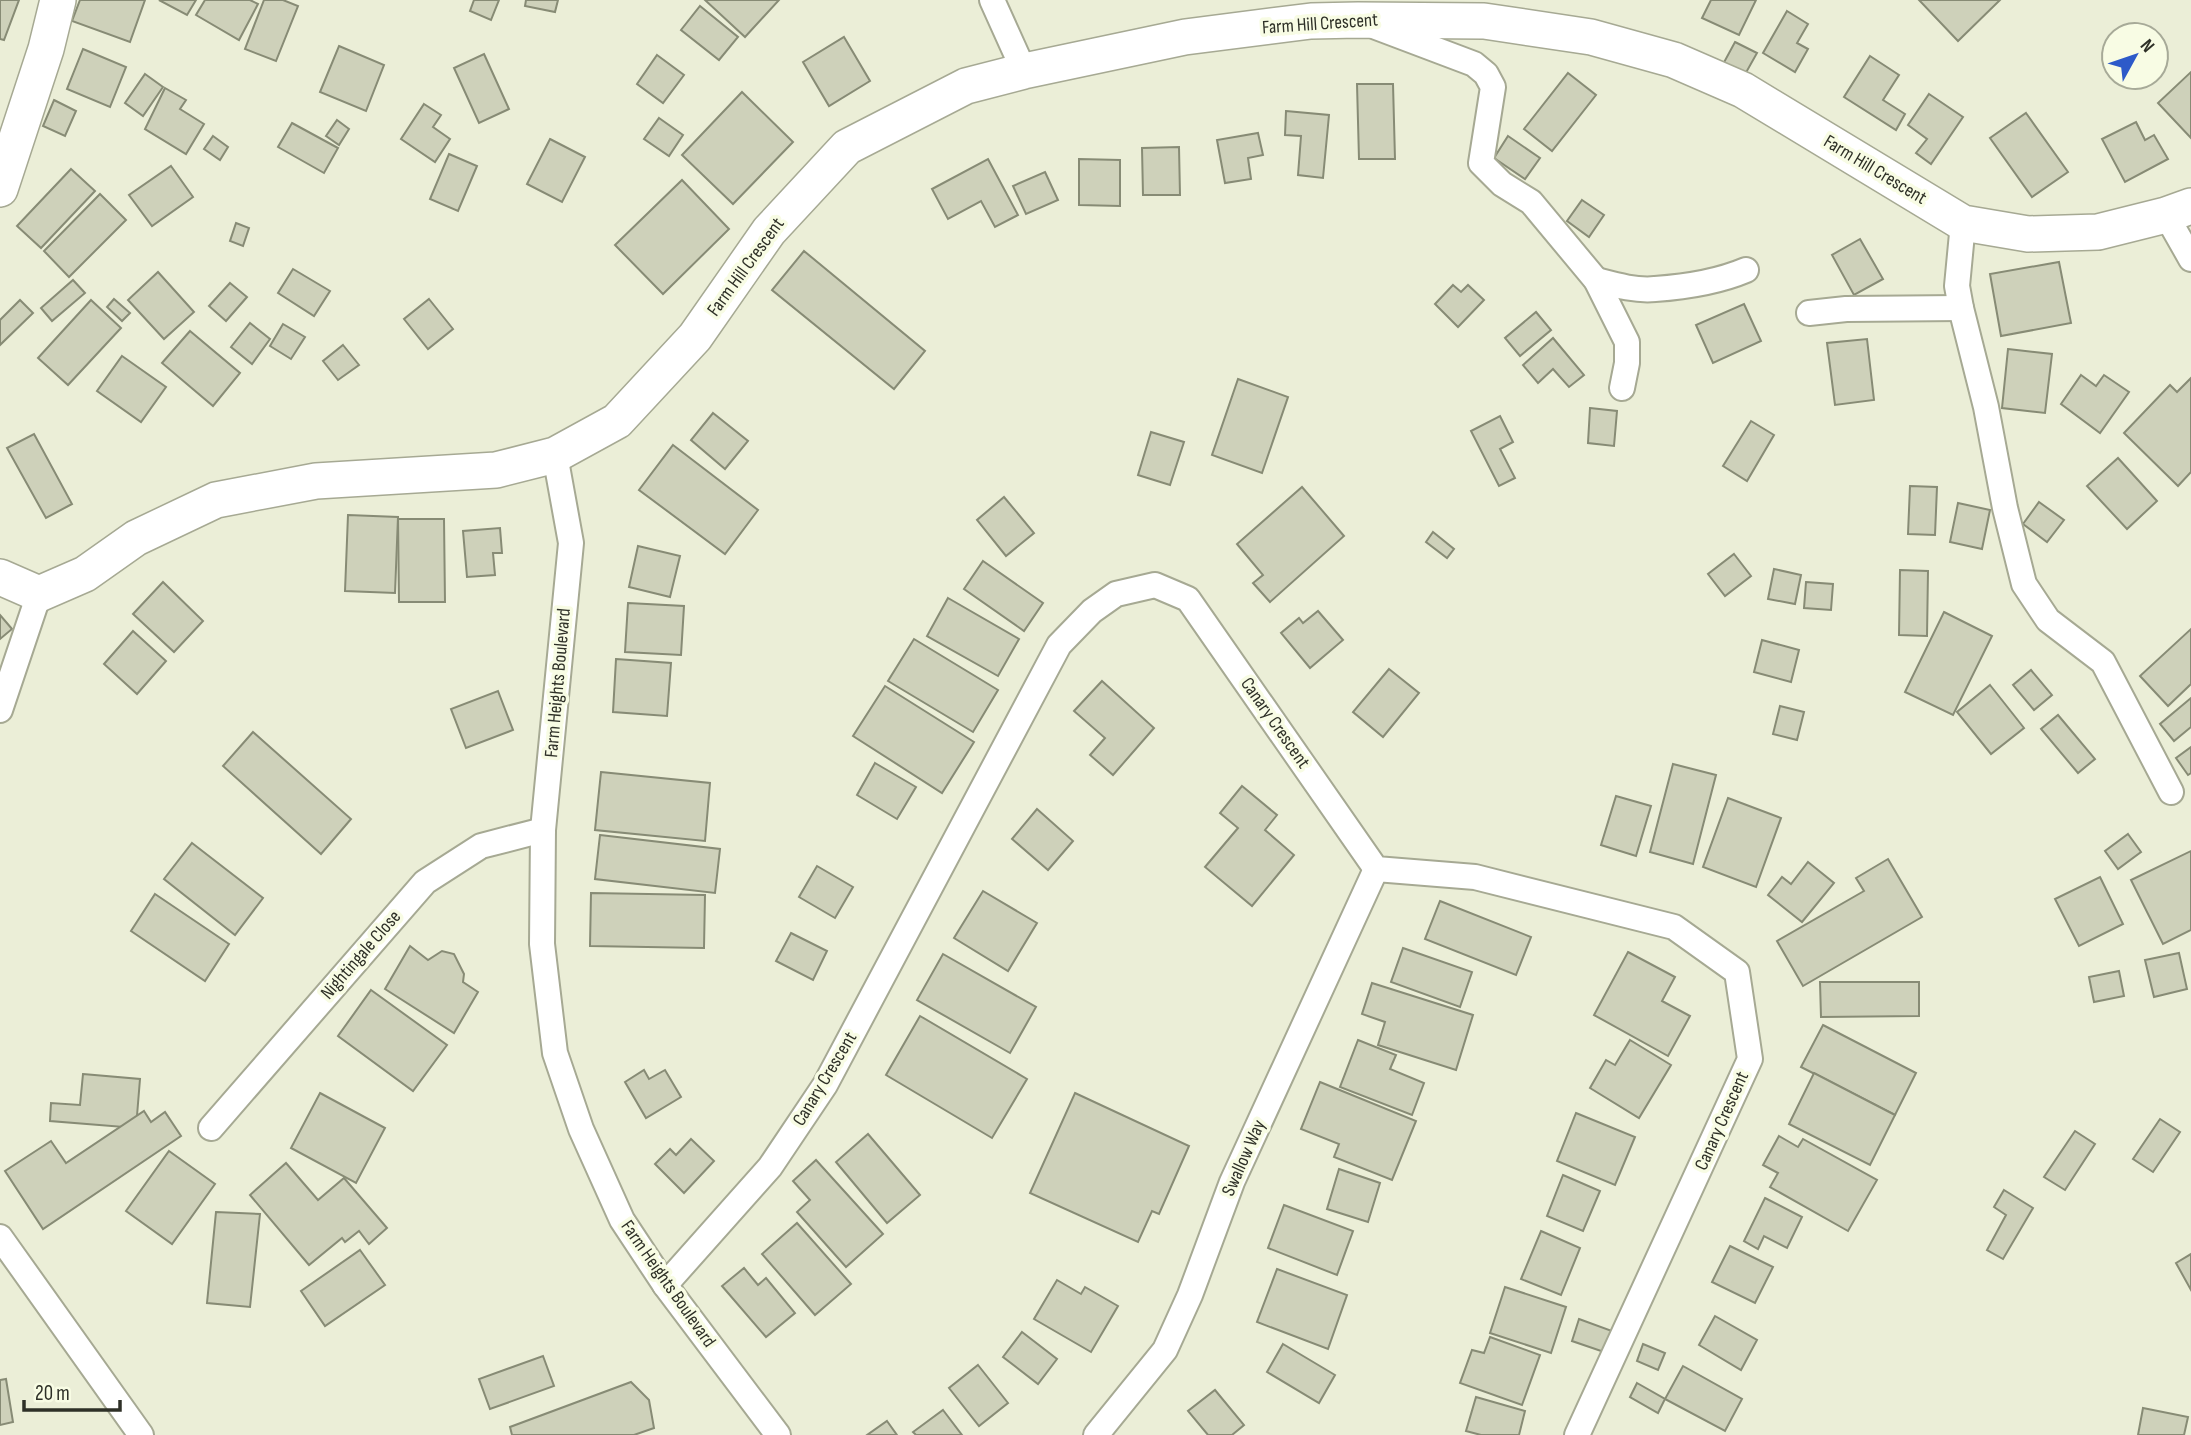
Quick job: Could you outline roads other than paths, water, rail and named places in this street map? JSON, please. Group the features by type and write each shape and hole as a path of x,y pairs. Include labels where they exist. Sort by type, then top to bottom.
{"street":[{"path":"0,189 46,49 58,0"},
{"path":"992,0 1024,71"},
{"path":"1358,20 1474,64 1486,74 1493,88 1481,163 1502,184 1531,202 1596,280 1627,342 1627,363 1622,388"},
{"name":"Farm Hill Crescent","path":"555,455 617,421 695,337 769,231 848,147 966,86 1185,37 1311,21 1358,20 1484,21 1591,37 1674,60 1743,90 1963,223 2028,234 2098,232 2178,210"},
{"path":"2178,210 2191,259"},
{"path":"1963,223 1958,286 1961,309 1986,408 2024,584 2048,620 2103,662 2171,792"},
{"path":"1596,280 1654,290 1728,278 1746,270"},
{"path":"1809,313 1846,309 1961,309"},
{"path":"0,577 38,594 85,574 136,538 216,500 316,481 496,470 555,455"},
{"name":"Farm Heights Boulevard","path":"555,455 571,542 543,830 542,944 555,1052 581,1129 622,1220 664,1285 778,1435"},
{"name":"Canary Crescent","path":"664,1285 770,1167 825,1085 1059,645 1092,611 1116,594 1155,585 1188,599 1376,869 1475,877 1674,927 1737,972 1750,1059 1577,1435"},
{"path":"0,710 38,594"},
{"name":"Nightingale Close","path":"211,1128 425,882 481,846 543,830"},
{"name":"Swallow Way","path":"1096,1435 1165,1350 1232,1182 1376,869"},
{"path":"0,1237 141,1435"}]}
